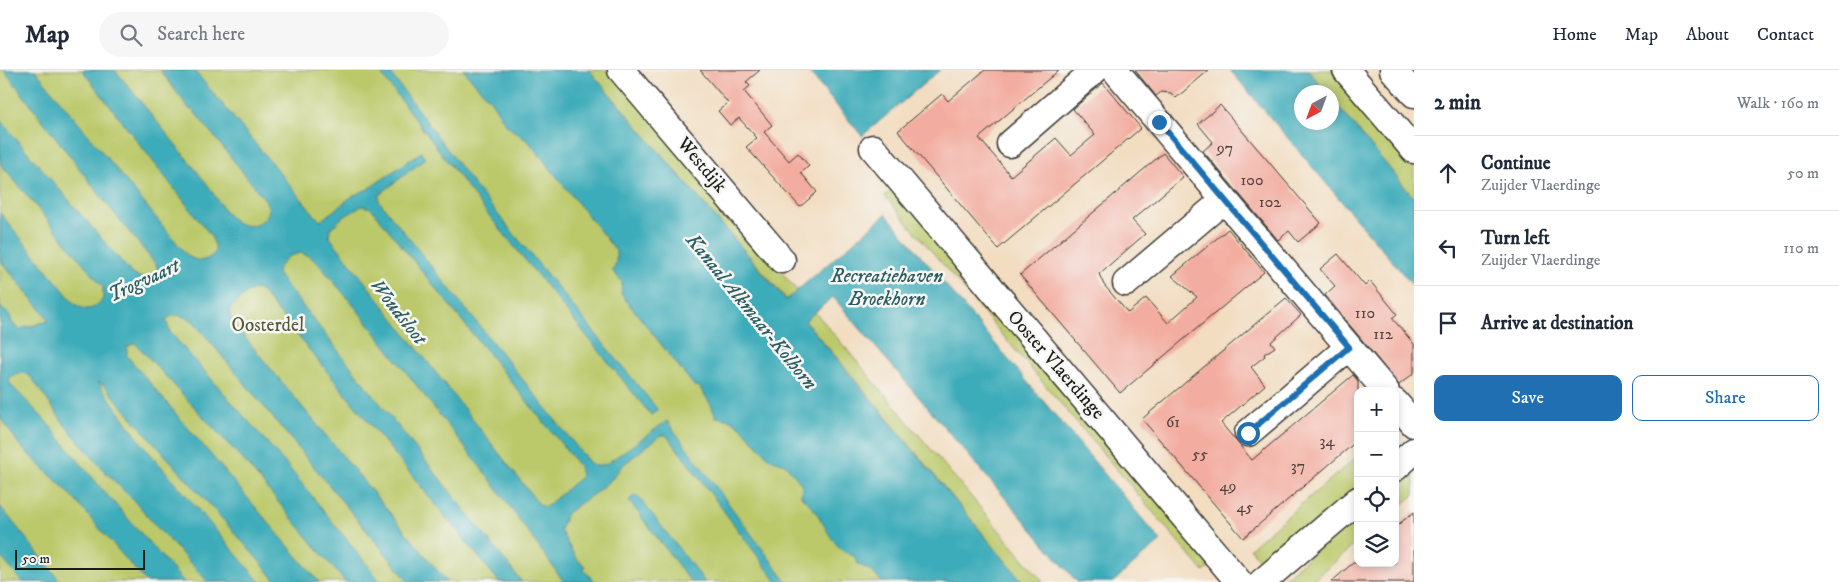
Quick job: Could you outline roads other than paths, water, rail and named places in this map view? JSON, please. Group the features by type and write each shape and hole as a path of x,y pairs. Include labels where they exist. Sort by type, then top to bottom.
{"street":[{"name":"Westdijk","path":"621,70 782,260"},
{"path":"1010,144 1095,70"},
{"path":"1115,70 1383,387"},
{"path":"1346,70 1414,150"},
{"path":"1393,70 1414,94"},
{"name":"Ooster Vlaerdinge","path":"873,148 1239,582"},
{"path":"1126,283 1224,200"},
{"path":"1248,433 1349,347"},
{"path":"1399,407 1414,424"},
{"path":"1399,465 1414,452"},
{"path":"1262,582 1354,503"}],"water":[{"name":"Trogvaart","path":"4,70 35,70 185,253 197,260 204,260 215,252 211,236 82,70 115,70 207,184 227,213 240,224 255,224 264,219 269,210 266,201 192,109 190,110 160,70 194,70 320,221 354,195 368,189 421,152 425,159 379,195 379,201 589,462 595,466 606,464 667,421 787,582 777,582 672,442 666,435 661,435 623,465 612,479 598,491 567,513 560,530 576,558 585,566 584,570 596,582 564,582 492,482 359,312 319,264 309,256 300,253 287,257 277,270 278,275 522,582 499,582 262,292 256,289 247,293 230,309 233,323 447,582 409,582 193,321 176,315 166,320 170,332 286,464 381,582 345,582 244,461 135,343 127,347 127,356 319,582 277,582 104,385 98,382 143,445 260,582 208,582 140,507 105,472 65,425 31,377 24,373 11,376 9,381 11,385 44,419 101,488 184,582 146,582 67,491 21,447 0,417 0,307 9,314 13,324 20,329 48,321 46,316 0,260 0,213 75,304 86,309 93,308 103,299 103,287 0,163 0,120 132,274 148,280 153,278 156,275 157,266 102,198","holes":["362,206 371,208 579,466 581,477 548,505 543,507 538,503 329,236 330,229 342,218"]},
{"path":"378,70 388,70 474,185 658,410 651,415 482,207"},
{"path":"463,70 589,70 786,300 886,214 1161,541 1113,582 1077,582 833,297 805,321 1023,582 882,582 871,571 858,564 854,556 841,549 831,537 819,517 801,496 802,485 785,464 770,459 742,428 731,420 716,417 711,405 698,385 695,387 621,294 622,282 612,270 616,263 616,251 529,142 507,126 491,101"},
{"path":"807,70 940,70 862,136"},
{"path":"1230,70 1308,70 1320,85 1294,85 1294,130 1339,130 1339,107 1414,198 1414,287"},
{"path":"634,495 638,496 705,582 691,582 629,501"},
{"path":"0,506 61,582 22,582 0,556"}],"water label":[{"name":"Recreatiehaven Broekhorn","path":"887,288"},
{"name":"Woudsloot","path":"398,312"},
{"name":"Kanaal Alkmaar-Kolhorn","path":"751,312"}],"park label":[{"name":"Oosterdel","path":"268,325"}]}
